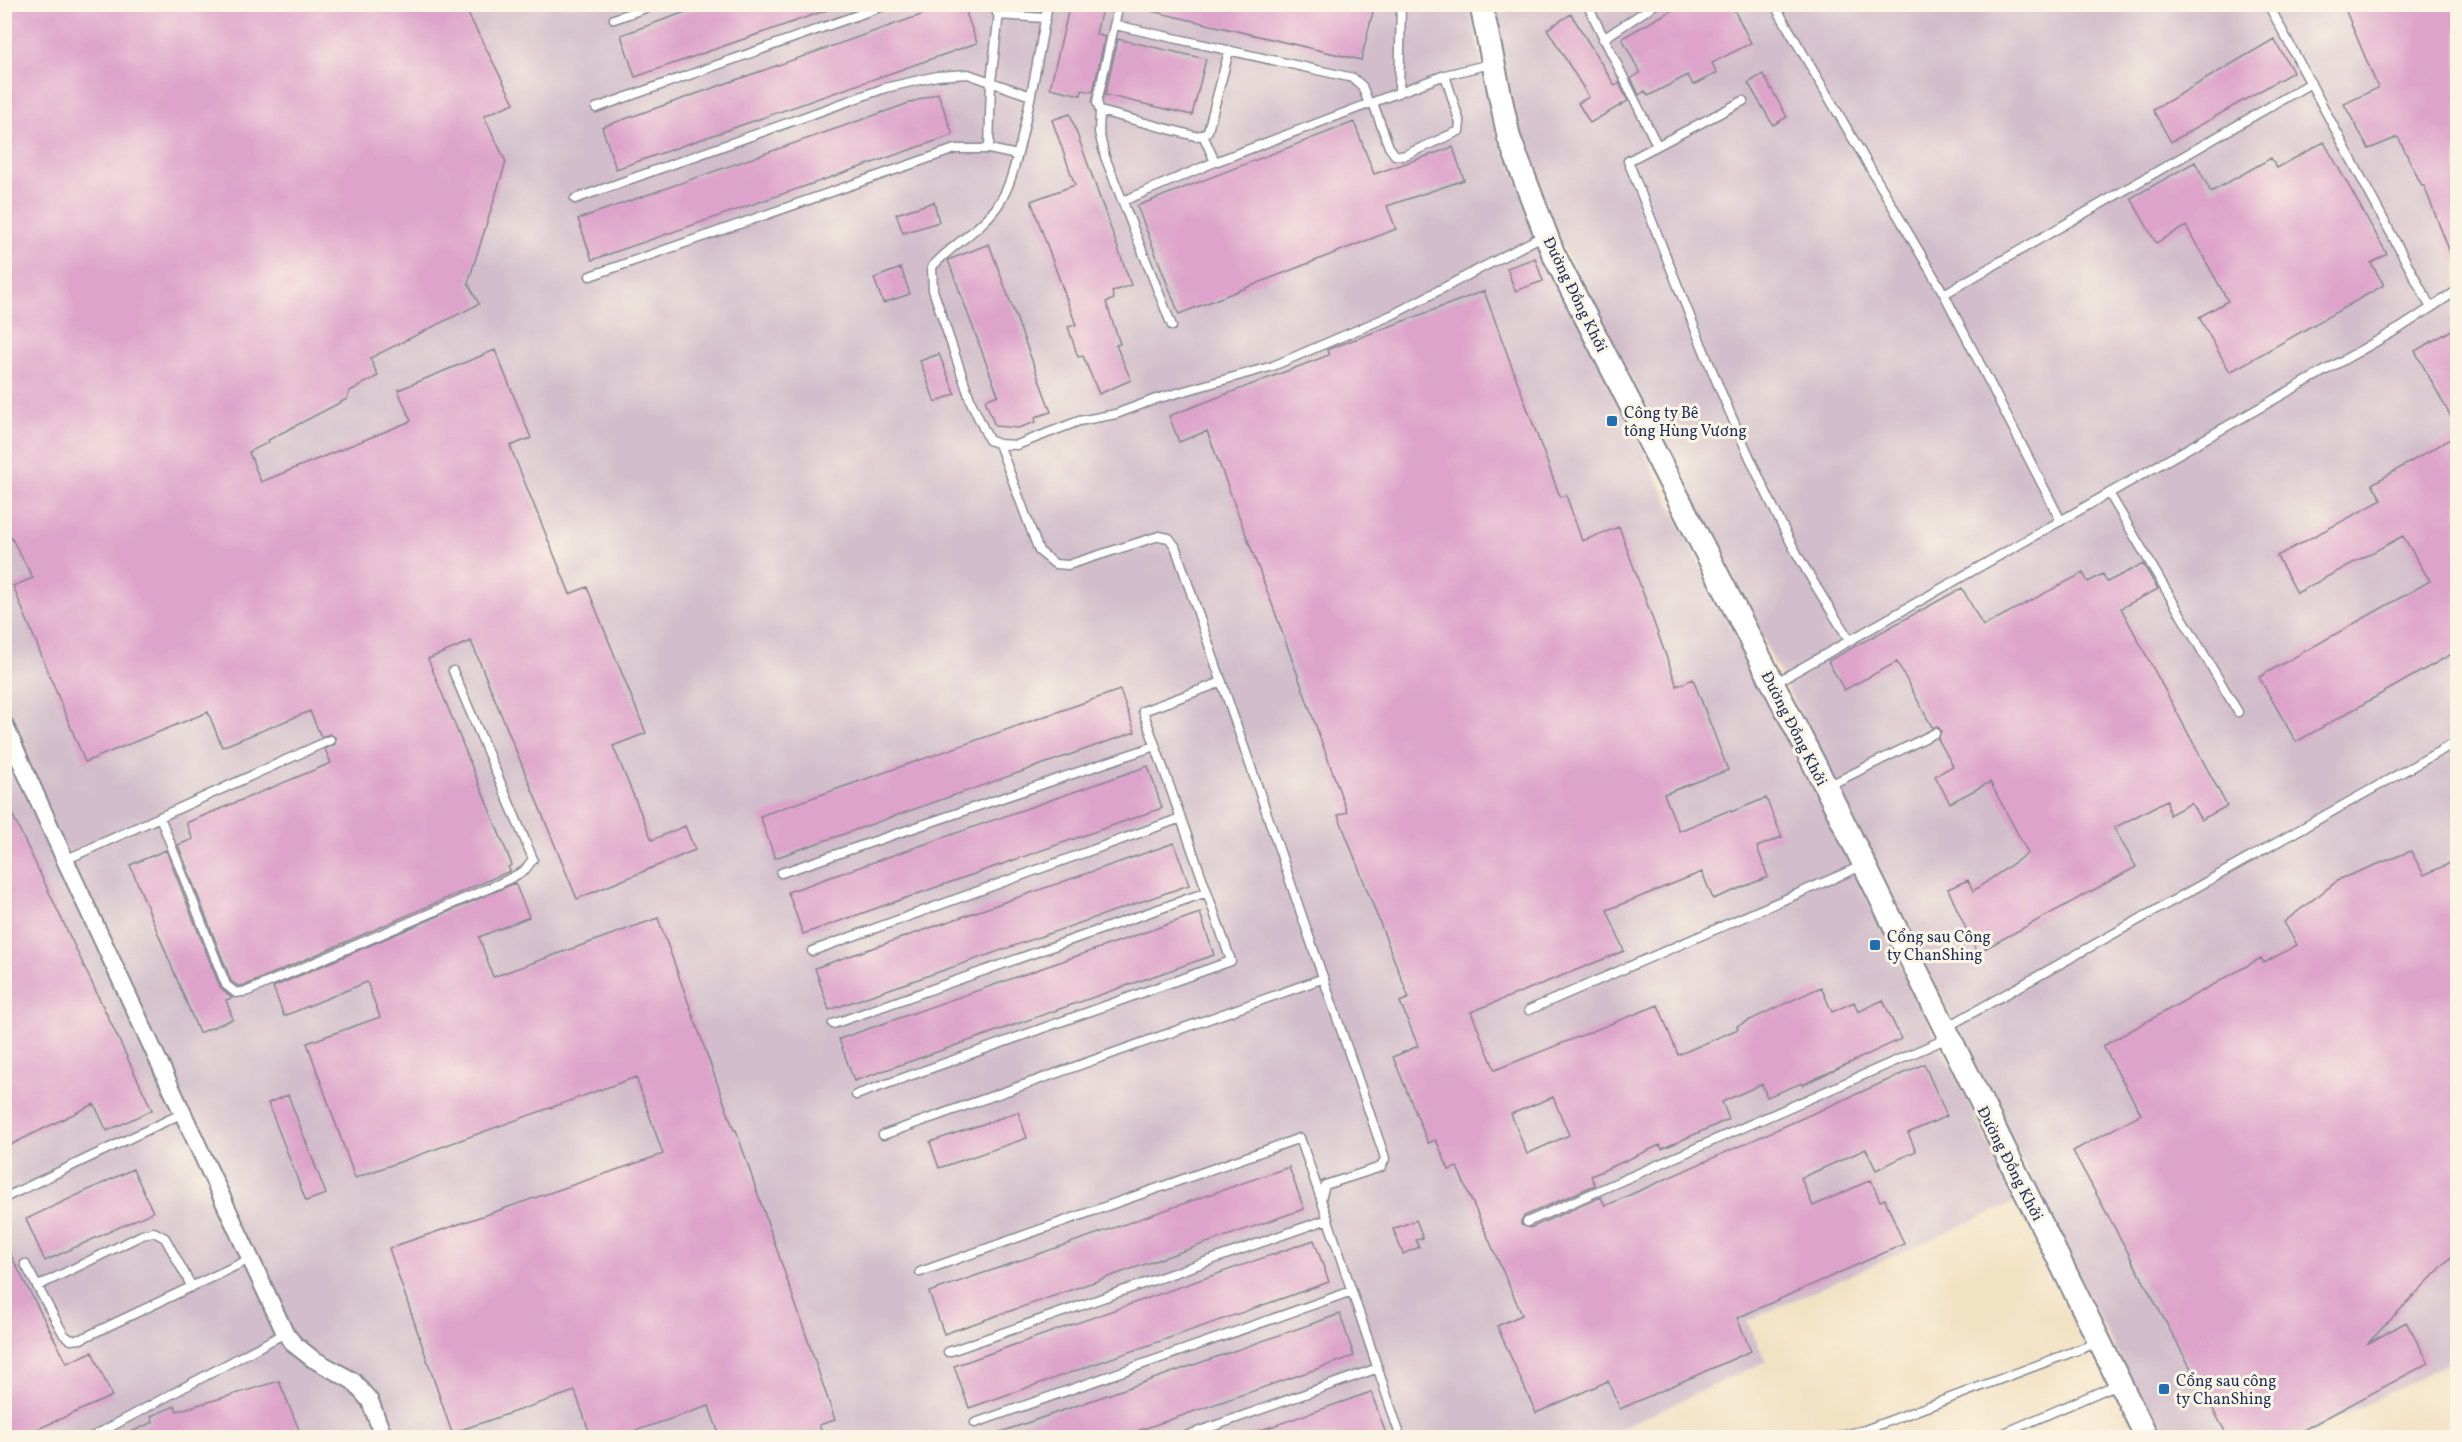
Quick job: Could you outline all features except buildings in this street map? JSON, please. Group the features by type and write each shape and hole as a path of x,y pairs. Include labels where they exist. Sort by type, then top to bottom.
{"main road":[{"name":"Đường Đồng Khởi","path":"1481,4 1509,138 1553,253 1641,421 1772,685 1826,787 2147,1437"}],"street":[{"path":"4,724 10,751 65,860 285,1333 312,1359 353,1381 370,1401 384,1437"}],"lane":[{"path":"614,19 657,4"},
{"path":"596,108 889,4"},
{"path":"993,4 999,15"},
{"path":"989,149 992,82 1000,4"},
{"path":"1048,4 1010,184 998,206 988,218 944,254 932,267 933,290 971,402 989,440 999,444 1017,445 1079,421 1116,414 1156,399 1273,366 1392,315 1546,234"},
{"path":"1119,4 1097,102 1100,111 1099,132 1106,157 1173,326"},
{"path":"1399,92 1401,4"},
{"path":"1587,4 1657,145"},
{"path":"1603,39 1656,4"},
{"path":"2268,4 2431,308"},
{"path":"1776,6 1944,294 2061,521"},
{"path":"999,15 1046,18"},
{"path":"1115,25 1353,78 1362,86 1389,147 1395,155 1403,156 1459,131 1460,123 1445,75"},
{"path":"1100,111 1195,136 1203,135 1208,131 1229,51"},
{"path":"1123,201 1215,162 1399,92 1445,75 1482,66"},
{"path":"575,199 885,87 937,76 968,74 1030,96"},
{"path":"1944,294 2311,83"},
{"path":"1743,101 1628,161 1690,314 1769,496 1789,539 1850,640"},
{"path":"1203,135 1215,162"},
{"path":"590,276 955,149 989,149 1017,155"},
{"path":"1772,685 2400,328 2457,291"},
{"path":"999,444 1039,551 1055,564 1068,565 1159,536 1169,538 1175,546 1385,1159 1380,1167 1325,1185 1321,1199"},
{"path":"2109,493 2238,712"},
{"path":"160,817 226,986 236,993 248,991 501,883 524,871 533,859 453,671"},
{"path":"856,1095 1231,961 1143,711 1222,682"},
{"path":"1826,787 1935,733"},
{"path":"65,860 330,740"},
{"path":"1527,1222 1946,1033 2457,741"},
{"path":"781,873 1155,746"},
{"path":"812,951 1181,818"},
{"path":"1529,1010 1864,865"},
{"path":"833,1024 1207,892"},
{"path":"884,1135 1324,978"},
{"path":"4,1198 183,1113"},
{"path":"920,1272 1300,1138 1401,1437"},
{"path":"948,1352 1328,1219"},
{"path":"38,1286 142,1235 154,1232 165,1238 192,1287"},
{"path":"25,1264 64,1335 71,1340 81,1339 250,1259"},
{"path":"975,1423 1352,1291"},
{"path":"90,1437 285,1333"},
{"path":"1832,1437 1865,1430 2100,1342"},
{"path":"1180,1437 1378,1368"},
{"path":"1994,1437 2120,1383"}],"shaded area":[{"path":"5,5 1469,5 1498,139 1639,442 2017,1201 1747,1321 1766,1361 1602,1437 5,1438"},
{"path":"1492,5 2457,5 2457,1358 2302,1437 2159,1437 1803,719 1563,247 1519,132"}],"place":[{"name":"Công ty Bê tông Hùng Vương","path":"1612,421"},
{"name":"Cổng sau Công ty ChanShing","path":"1875,945"},
{"name":"Cổng sau công ty ChanShing","path":"2164,1389"}]}
